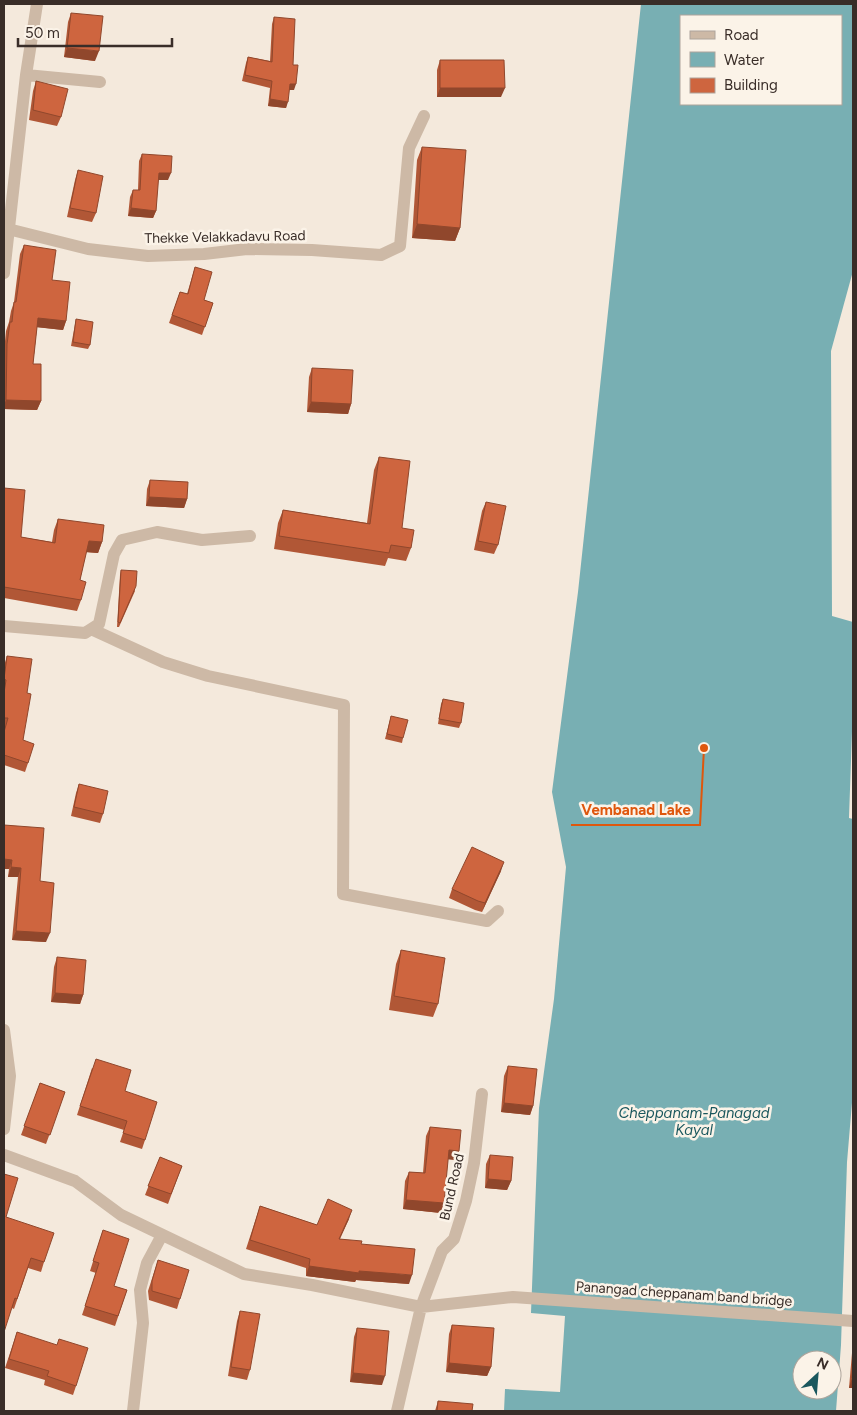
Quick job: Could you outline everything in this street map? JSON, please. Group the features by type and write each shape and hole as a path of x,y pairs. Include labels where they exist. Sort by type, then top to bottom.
{"street":[{"path":"4,273 26,75 37,4"},
{"path":"26,75 100,82"},
{"name":"Thekke Velakkadavu Road","path":"8,229 88,249 148,256 204,254 246,249 312,250 381,255 400,246 409,148 424,116"},
{"path":"4,626 85,633 99,624 114,554 122,540 157,532 202,540 250,536"},
{"path":"91,629 164,662 208,676 344,706 342,894 487,921 498,911"},
{"path":"4,1030 10,1076 4,1128"},
{"name":"Bund Road","path":"397,1411 420,1307 442,1251 454,1239 466,1202 474,1162 482,1094"},
{"name":"Panangad cheppanam band bridge","path":"4,1155 74,1181 121,1215 244,1274 312,1284 420,1307 513,1297 853,1321"},
{"path":"133,1411 143,1323 140,1290 147,1263 162,1235"}],"water":[{"name":"Cheppanam-Panagad Kayal","path":"641,4 853,4 853,271 831,351 832,616 853,622 853,703 849,818 853,819 853,1091 847,1162 841,1350 792,1350 792,1400 837,1400 836,1411 504,1411 505,1389 560,1392 565,1316 531,1313 539,1108 554,999 566,867 552,792 578,592"}],"building":[{"path":"71,13 103,16 99,51 67,48"},
{"path":"274,17 295,19 293,65 298,65 296,84 290,84 288,102 270,99 272,81 245,75 248,57 272,62"},
{"path":"440,60 504,60 505,88 440,88"},
{"path":"36,81 68,89 61,117 33,110"},
{"path":"422,147 466,150 460,228 417,224"},
{"path":"142,154 172,156 171,173 159,173 156,211 131,208 133,190 140,190"},
{"path":"78,170 103,176 96,213 70,208"},
{"path":"24,245 56,250 52,280 70,282 66,321 38,318 33,364 41,364 41,401 6,400 7,344 14,302 16,302"},
{"path":"195,267 212,272 204,300 213,303 205,327 172,315 180,292 188,294"},
{"path":"76,319 93,322 90,345 73,342"},
{"path":"312,368 353,370 351,404 311,402"},
{"path":"379,457 410,461 402,528 414,530 411,548 391,545 389,553 279,536 283,510 370,524"},
{"path":"150,480 188,482 187,499 149,497"},
{"path":"4,488 25,490 21,537 55,543 58,519 104,525 102,542 89,541 80,580 86,582 81,600 4,587"},
{"path":"486,502 506,506 498,545 478,541"},
{"path":"121,570 137,571 136,586 120,623 118,622"},
{"path":"7,656 32,659 27,693 31,694 23,740 34,744 28,763 4,755 4,732 8,718 4,718 6,680 4,679"},
{"path":"443,699 464,703 461,723 439,719"},
{"path":"391,716 408,720 403,738 387,734"},
{"path":"79,784 108,791 103,814 74,807"},
{"path":"4,825 44,828 40,881 54,883 50,933 16,931 21,868 11,867 12,860 4,859"},
{"path":"472,847 504,862 485,903 452,889"},
{"path":"401,950 445,958 438,1004 394,996"},
{"path":"57,957 86,960 83,995 55,993"},
{"path":"96,1059 131,1070 125,1091 157,1102 145,1140 123,1133 127,1121 80,1106"},
{"path":"508,1066 537,1069 533,1106 504,1103"},
{"path":"40,1083 65,1092 50,1135 24,1126"},
{"path":"430,1127 461,1130 459,1151 449,1150 444,1203 406,1200 409,1172 425,1173"},
{"path":"490,1155 513,1157 511,1181 488,1179"},
{"path":"160,1157 182,1166 171,1194 148,1186"},
{"path":"4,1174 18,1178 6,1217 54,1233 44,1262 31,1258 4,1332"},
{"path":"328,1199 352,1210 339,1239 362,1241 361,1244 415,1249 412,1275 359,1271 359,1273 309,1266 310,1259 250,1240 260,1206 317,1225"},
{"path":"103,1230 129,1239 114,1286 127,1290 118,1316 85,1306 99,1263 93,1261"},
{"path":"158,1260 189,1270 180,1299 152,1291 152,1281"},
{"path":"240,1311 260,1314 250,1370 231,1367"},
{"path":"452,1325 494,1328 491,1367 449,1363"},
{"path":"357,1328 389,1331 385,1376 353,1373"},
{"path":"17,1332 57,1345 59,1339 88,1348 76,1386 47,1376 49,1371 9,1359"},
{"path":"438,1401 473,1404 472,1411 437,1411"}],"place":[{"name":"Vembanad Lake","path":"704,748"}]}
